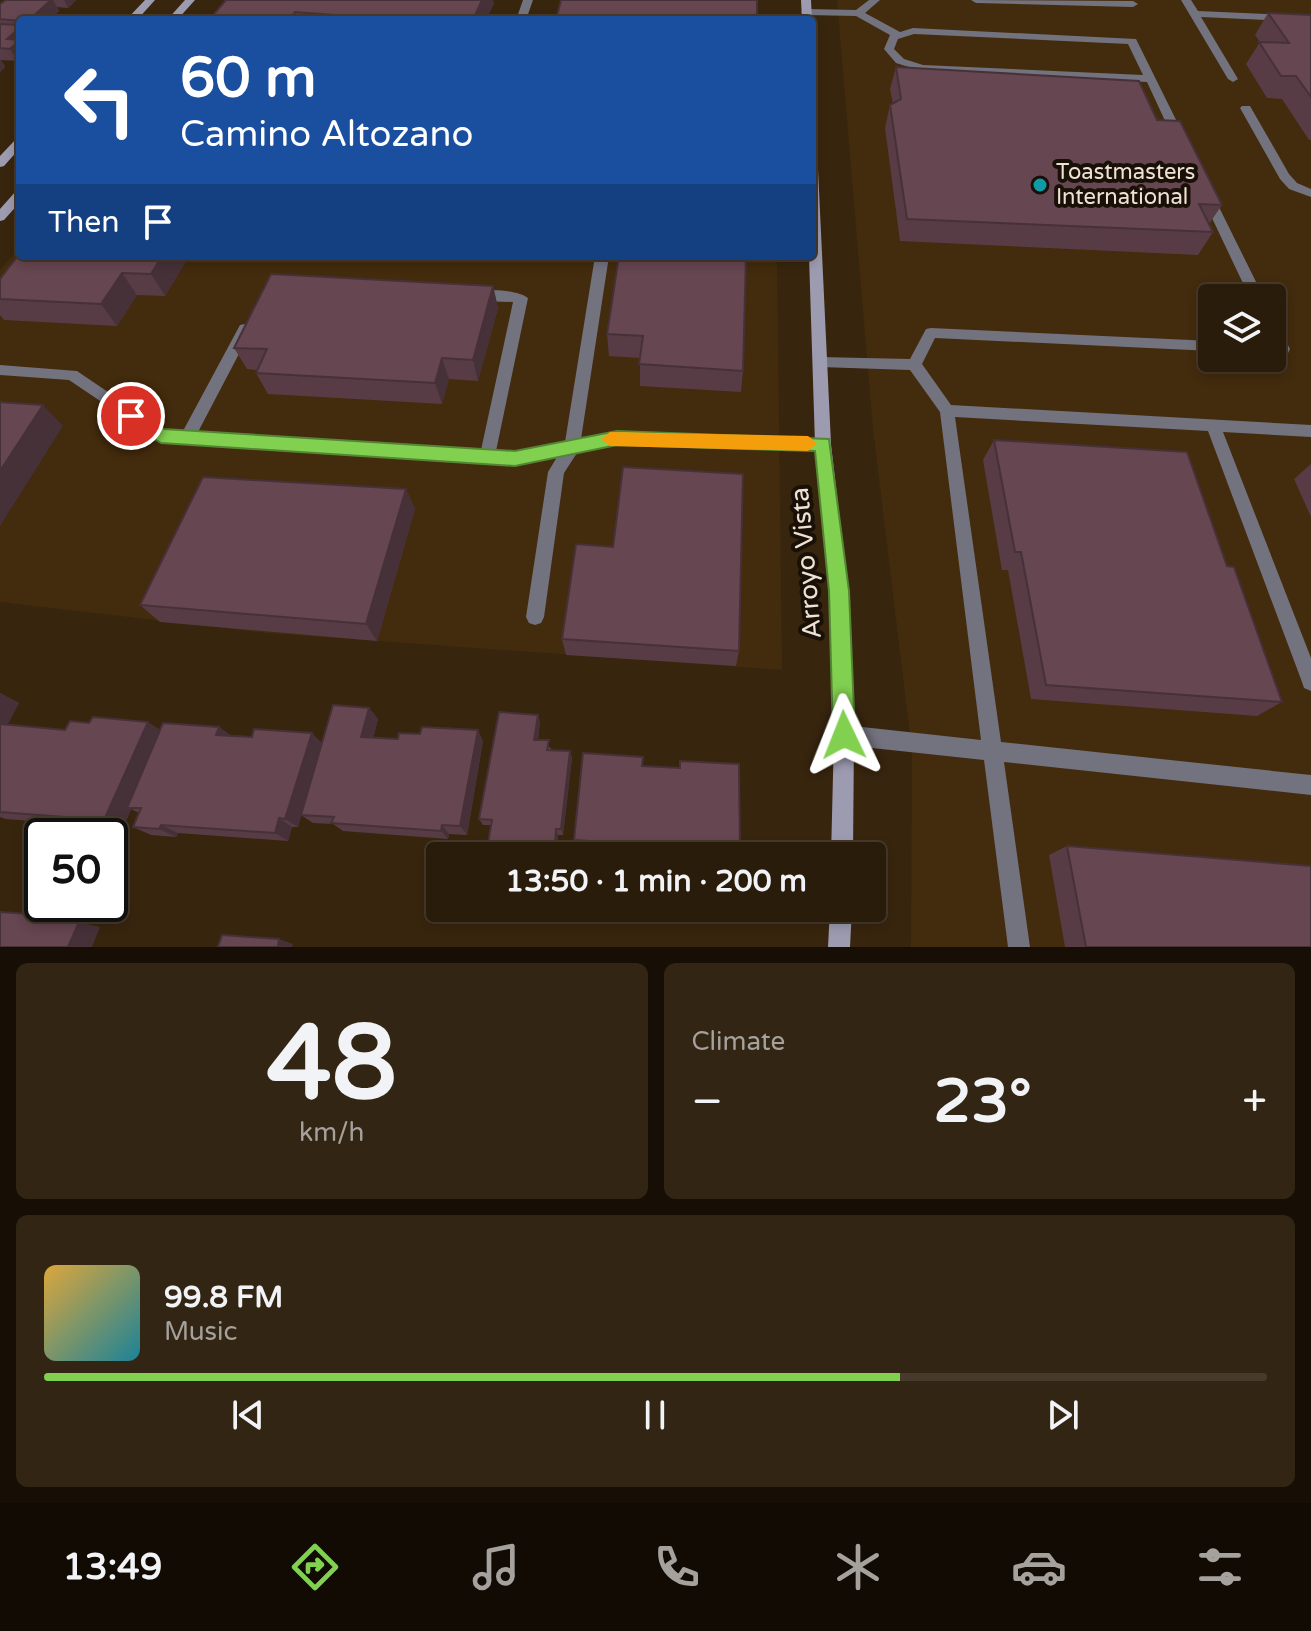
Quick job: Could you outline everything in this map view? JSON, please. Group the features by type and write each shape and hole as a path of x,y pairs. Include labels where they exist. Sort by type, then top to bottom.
{"main road":[{"path":"135,16 150,0"},
{"path":"176,16 190,0"},
{"path":"0,163 16,145"},
{"path":"0,217 16,199"},
{"name":"Arroyo Vista","path":"816,260 823,444 839,591 844,735 842,842"},
{"path":"839,947 840,922"}],"lane":[{"path":"858,13 875,0"},
{"path":"976,0 1133,4"},
{"path":"1186,0 1233,79"},
{"path":"806,11 858,13 898,35"},
{"path":"1194,14 1311,19"},
{"path":"1150,79 922,68 893,55 890,42 898,35 913,31 1132,41 1184,147"},
{"path":"1246,108 1284,176 1293,186 1311,193"},
{"path":"1204,188 1250,284"},
{"path":"535,617 556,472 572,447 601,260"},
{"path":"457,296 521,298 487,457"},
{"path":"188,437 252,314"},
{"path":"914,365 931,333 1198,345"},
{"path":"820,362 914,365"},
{"path":"914,365 947,411 1019,947"},
{"path":"0,370 72,375 161,436 515,459 617,438 823,444"},
{"path":"947,411 1311,431"},
{"path":"1214,428 1311,682"},
{"path":"844,735 1311,785"}],"shaded area":[{"path":"837,0 1311,0 1311,947 911,947 912,751 873,429"},
{"path":"16,251 16,260 777,260 782,670 267,633 0,602 0,270"}],"building":[{"path":"6,0 51,0 33,16 16,16 16,21 0,19 0,4"},
{"path":"226,0 482,0 475,16 348,16 295,12 292,16 212,16"},
{"path":"561,0 757,0 757,16 557,16"},
{"path":"1268,13 1311,15 1311,97 1296,76 1281,76 1259,42 1289,43"},
{"path":"0,24 16,25 16,31 7,39 16,40 16,44 10,49 0,48"},
{"name":"Toastmasters International","path":"896,67 1139,81 1157,120 1180,121 1222,205 1199,204 1213,232 907,219 890,105 901,99"},
{"path":"16,258 160,260 151,274 122,273 101,304 0,299 0,279"},
{"path":"618,260 746,260 743,371 639,364 643,336 607,334"},
{"path":"271,274 493,286 473,360 442,358 435,383 256,373 267,349 234,348"},
{"path":"0,402 43,405 0,471"},
{"path":"994,440 1187,452 1227,566 1234,567 1282,702 1046,685 1021,552 1015,552"},
{"path":"623,467 743,474 739,651 562,639 576,544 613,547"},
{"path":"203,477 406,489 366,624 140,605"},
{"path":"333,705 369,708 361,737 398,739 399,733 420,734 422,727 478,730 460,826 442,825 441,831 331,823 334,817 301,815"},
{"path":"499,712 538,715 534,740 549,740 547,750 570,751 561,829 556,829 555,842 488,842 492,820 479,819"},
{"path":"93,717 148,722 105,818 0,812 0,724 65,730 70,721 89,723"},
{"path":"163,723 219,727 216,735 252,737 254,729 312,733 285,819 279,818 275,833 161,825 159,829 133,827 141,808 127,808"},
{"path":"583,753 643,757 642,766 680,768 680,761 739,764 740,842 574,840"},
{"path":"1067,846 1311,866 1311,947 1086,947"},
{"path":"0,912 24,914 24,922 79,922 68,947 0,947"},
{"path":"222,935 279,939 278,947 218,947"}],"slow traffic":[{"path":"610,439 808,443"}],"place":[{"name":"Toastmasters International","path":"1040,185"}],"route":[{"path":"131,416 161,436 515,459 617,438 823,444 839,591 844,735"}]}
